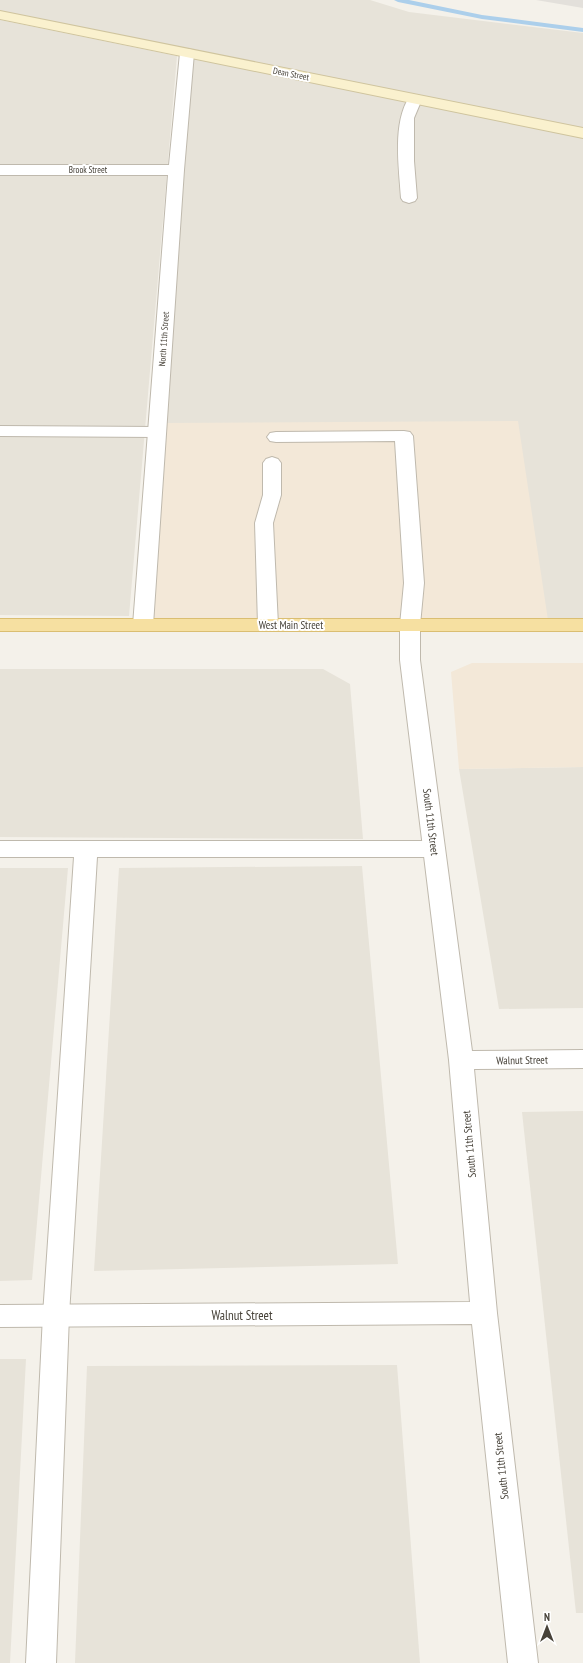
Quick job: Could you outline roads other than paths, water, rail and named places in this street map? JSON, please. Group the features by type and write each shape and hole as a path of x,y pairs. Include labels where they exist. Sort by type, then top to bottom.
{"main road":[{"name":"West Main Street","path":"0,624 583,625"}],"street":[{"name":"Dean Street","path":"0,15 583,133"},
{"name":"North 11th Street","path":"143,625 176,170 187,53"},
{"path":"409,198 406,161 407,118 415,99"},
{"name":"Brook Street","path":"0,170 176,170"},
{"path":"0,431 157,432"},
{"name":"South 11th Street","path":"276,437 404,436 414,583 410,625 410,660 461,1060 484,1313 522,1663"},
{"path":"268,625 264,524 272,495 272,462"},
{"path":"0,849 434,849"},
{"path":"41,1663 56,1316 86,849"},
{"name":"Walnut Street","path":"461,1060 583,1059"},
{"name":"Walnut Street","path":"0,1316 484,1313"}],"waterway":[{"path":"398,0 482,17 583,30"}]}
